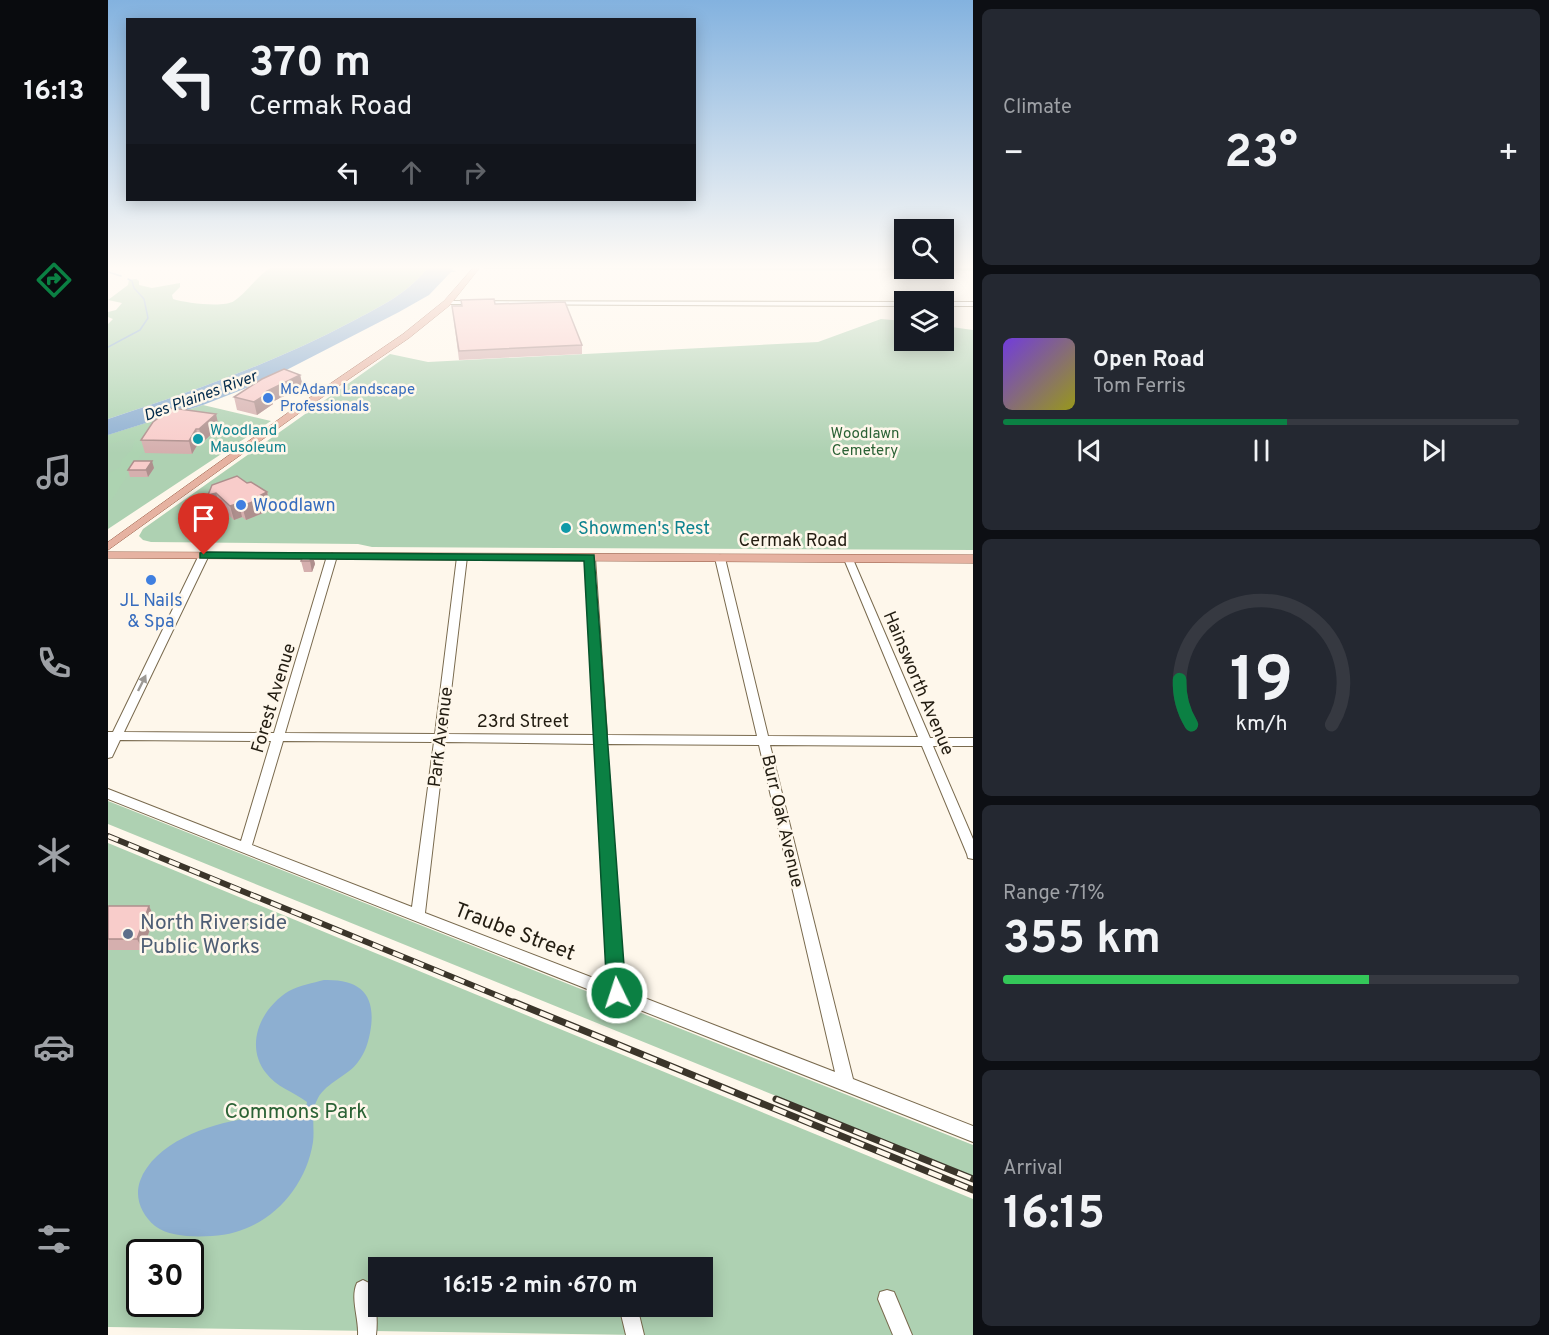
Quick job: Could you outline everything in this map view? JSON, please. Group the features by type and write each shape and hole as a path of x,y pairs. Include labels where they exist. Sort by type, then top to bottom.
{"main road":[{"path":"108,547 416,328"},
{"path":"108,534 299,409"},
{"name":"Cermak Road","path":"108,555 973,559"}],"street":[{"path":"108,754 112,736 204,555"},
{"name":"Forest Avenue","path":"245,849 332,556"},
{"name":"Park Avenue","path":"418,916 462,556"},
{"path":"590,558 617,993"},
{"name":"Burr Oak Avenue","path":"720,558 846,1084"},
{"name":"Hainsworth Avenue","path":"849,559 973,854"},
{"name":"23rd Street","path":"112,736 973,742"},
{"name":"Traube Street","path":"108,794 973,1134"},
{"path":"363,1289 367,1335"},
{"path":"887,1299 903,1335"},
{"path":"631,1317 635,1335"}],"green space":[{"path":"108,328 339,328 232,376 108,419"},
{"name":"Woodlawn Cemetery","path":"856,328 894,328 894,351 954,351 954,328 973,330 973,550 372,547 358,544 151,542 139,536 143,529 390,354 428,362 818,342"},
{"path":"203,405 271,421 108,529 108,435"},
{"path":"166,417 108,505 108,474 120,467 122,459 132,450 135,440 108,444 108,435"},
{"path":"108,801 973,1145 973,1176 108,824"},
{"name":"Commons Park","path":"108,843 973,1199 973,1335 636,1335 108,1327"}],"water":[{"name":"Des Plaines River","path":"339,328 367,328 267,380 203,405 108,435 108,419 232,376"},
{"path":"324,980 348,983 364,992 371,1009 370,1033 363,1055 354,1067 322,1092 318,1098 313,1114 313,1142 308,1161 291,1194 264,1219 248,1228 231,1233 212,1236 182,1236 155,1226 140,1206 138,1187 147,1168 157,1156 184,1138 215,1125 245,1119 287,1116 302,1112 306,1108 307,1102 280,1086 266,1073 256,1051 256,1039 264,1017 279,998 293,989"}],"building":[{"path":"455,328 575,328 582,345 459,351"},
{"path":"284,369 300,375 267,391 270,392 254,402 234,397 262,379"},
{"path":"172,408 216,414 196,429 189,441 141,440 153,422"},
{"path":"134,461 152,461 146,470 128,470"},
{"path":"237,476 267,492 261,495 265,497 242,506 239,503 230,506 216,493 208,495 212,485"},
{"path":"304,553 312,553 310,561 301,561"},
{"path":"108,906 149,906 137,939 108,939"}],"waterway":[{"path":"108,347 141,328"}],"railway":[{"path":"108,836 518,1004"},
{"path":"514,1002 973,1190"},
{"path":"776,1099 973,1179"}],"place":[{"name":"McAdam Landscape Professionals","path":"268,398"},
{"name":"Woodland Mausoleum","path":"198,439"},
{"name":"Woodlawn","path":"241,505"},
{"name":"Showmen's Rest","path":"566,528"},
{"name":"JL Nails & Spa","path":"151,580"},
{"name":"North Riverside Public Works","path":"128,934"}],"route":[{"path":"204,555 590,558 617,993"}]}
